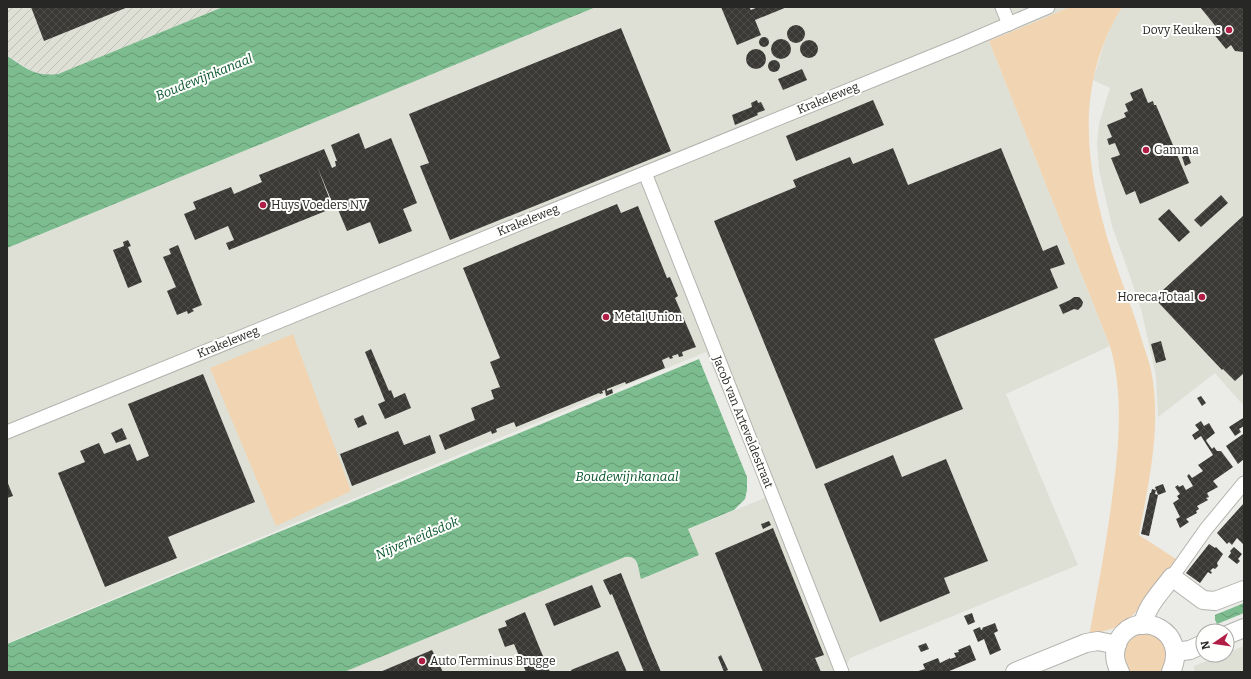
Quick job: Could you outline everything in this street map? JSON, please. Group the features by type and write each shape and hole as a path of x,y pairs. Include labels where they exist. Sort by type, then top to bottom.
{"main road":[{"path":"1143,625 1144,615 1148,608 1172,576 1204,600 1215,600 1244,590"},
{"path":"1120,672 1116,664 1116,645 1127,631 1134,627 1143,625 1152,625 1161,629 1174,643 1176,662 1172,672"},
{"path":"1015,672 1086,643 1098,641 1116,645"},
{"path":"1176,652 1195,648"}],"street":[{"path":"1002,7 1009,24"},
{"name":"Krakeleweg","path":"7,432 957,46 1048,7"},
{"name":"Jacob van Arteveldestraat","path":"645,173 842,672"},
{"path":"1172,576 1206,529 1244,483"}],"shaded area":[{"path":"7,7 223,7 58,74 47,75 35,73 7,56"},
{"path":"596,7 1069,7 989,41 1110,346 1006,394 1078,565 850,658 843,672 342,672 767,497 706,352 7,643 7,248"},
{"path":"1069,7 1122,7 1107,37 1096,66 1091,96 1089,127 1090,157 1102,219 1115,262 1136,320 1151,370 1154,391 1155,432 1153,453 1139,535 1176,559 1144,603 1127,621 1114,628 1089,636 1111,507 1118,447 1119,406 1115,365 1110,346 989,41"},
{"path":"1122,7 1244,7 1244,406 1215,373 1158,417 1156,376 1141,309 1112,226 1099,170 1097,143 1099,124 1110,88 1093,80 1105,41 1116,16"},
{"path":"293,334 351,491 276,526 210,368"},
{"path":"1142,631 1159,635 1168,651 1164,668 1160,672 1131,672 1125,665 1124,657 1127,640"},
{"path":"1244,646 1244,672 1194,672 1194,666 1202,663 1235,663 1235,650"}],"water":[{"name":"Boudewijnkanaal","path":"223,7 596,7 7,248 7,56 31,71 50,75 58,74"},
{"name":"Boudewijnkanaal","path":"699,359 747,477 747,490 745,499 734,510 688,529 699,555 641,579 635,560 630,557 625,557 344,672 7,672 7,644"},
{"path":"1244,603 1244,613 1219,623 1216,623 1215,615"}],"building":[{"path":"31,7 128,7 44,41"},
{"path":"721,7 749,7 751,10 758,7 787,7 755,20 761,35 737,45"},
{"name":"Dovy Keukens","path":"1200,7 1244,7 1244,52 1235,51 1231,45 1226,49 1212,32 1217,28"},
{"path":"792,25 800,25 805,30 803,41 800,43 792,43 787,38 787,30"},
{"path":"621,28 671,151 450,240 420,166 429,163 409,114"},
{"path":"762,37 766,37 768,38 768,46 762,47 759,44 759,40"},
{"path":"781,39 788,42 791,49 788,56 781,59 774,56 771,49 774,42"},
{"path":"805,40 813,40 818,45 816,56 813,58 805,58 800,53 800,45"},
{"path":"756,49 763,52 766,59 763,66 756,69 749,66 746,59 749,52"},
{"path":"772,60 776,60 780,66 776,72 772,72 768,68 768,64"},
{"path":"802,69 807,80 783,90 778,79"},
{"name":"Gamma","path":"1142,88 1148,103 1153,101 1154,105 1156,105 1189,183 1140,204 1135,191 1126,195 1111,158 1120,155 1115,143 1109,145 1107,139 1112,137 1107,125 1126,117 1124,113 1128,111 1125,104 1133,100 1130,93"},
{"path":"757,100 758,103 761,102 765,110 757,113 758,115 735,125 732,115 752,107 751,103"},
{"path":"873,100 884,125 796,161 786,136"},
{"path":"359,133 365,149 391,138 417,203 403,209 412,231 379,244 370,222 347,231 334,200 332,202 317,166 333,208 229,250 226,243 234,240 228,226 195,240 184,214 196,209 193,202 231,187 234,194 262,182 259,175 324,149 332,168 336,166 335,161 337,161 331,145"},
{"path":"893,148 908,185 1001,148 1043,251 1057,245 1065,264 1050,269 1058,288 934,339 963,409 816,469 714,221 796,187 793,180 850,157 853,164"},
{"path":"1188,155 1191,163 1185,166 1182,157"},
{"path":"1221,195 1228,203 1201,227 1194,220"},
{"name":"Metal Union","path":"617,204 621,213 638,206 667,278 670,277 678,296 675,298 696,347 682,352 683,356 679,357 678,354 672,356 673,358 670,359 669,357 662,360 665,368 626,384 625,382 607,389 607,391 612,389 613,393 606,396 605,390 602,391 603,393 599,393 516,427 514,422 496,429 497,432 492,434 491,431 445,450 439,435 475,420 471,408 494,399 491,390 500,387 490,362 500,358 463,268"},
{"path":"1169,209 1190,232 1179,242 1158,219"},
{"name":"Horeca Totaal","path":"1244,215 1244,375 1243,374 1235,381 1223,369 1222,370 1156,300 1164,293 1162,291"},
{"path":"128,240 131,246 128,247 142,282 128,288 113,250 124,246 123,242"},
{"path":"178,245 202,305 192,309 194,311 188,314 187,311 177,315 167,291 176,287 163,257 171,254 169,249"},
{"path":"1074,297 1079,297 1081,299 1083,302 1082,306 1078,310 1074,309 1063,314 1059,305"},
{"path":"1161,341 1166,360 1156,363 1151,344"},
{"path":"371,349 389,391 391,390 394,398 405,393 411,408 385,419 378,404 385,401 365,352"},
{"path":"203,374 255,502 168,537 177,558 105,587 58,473 85,462 80,451 99,443 104,454 130,444 137,461 149,456 128,404"},
{"path":"1201,396 1206,403 1202,406 1197,398"},
{"path":"363,415 367,424 358,428 354,419"},
{"path":"1243,418 1244,426 1239,429 1241,432 1235,436 1229,427"},
{"path":"1201,421 1204,426 1209,423 1215,433 1206,440 1207,442 1212,449 1214,447 1217,451 1221,451 1233,467 1213,481 1218,487 1207,493 1209,497 1206,498 1208,500 1197,506 1199,509 1196,511 1197,513 1186,519 1189,522 1180,528 1176,519 1180,517 1173,503 1179,499 1177,496 1180,494 1175,487 1178,485 1179,487 1183,485 1186,490 1193,486 1187,476 1189,474 1192,478 1203,471 1198,465 1213,455 1201,436 1195,440 1192,435 1199,430 1195,425"},
{"path":"122,428 127,439 116,443 111,433"},
{"path":"398,431 404,445 430,435 436,453 352,486 340,454"},
{"path":"1243,434 1244,459 1238,464 1226,446"},
{"path":"893,455 902,477 946,459 988,561 944,578 950,593 880,622 824,484"},
{"path":"7,481 13,496 7,498"},
{"path":"1163,484 1166,492 1158,495 1155,487"},
{"path":"1152,489 1156,490 1155,494 1158,495 1149,536 1141,534"},
{"path":"1244,503 1244,545 1237,538 1232,545 1229,542 1227,544 1217,533"},
{"path":"769,521 771,525 763,529 761,524"},
{"path":"773,528 824,655 815,658 821,672 763,672 715,553"},
{"path":"1209,544 1215,548 1216,547 1223,554 1217,563 1218,566 1210,571 1212,572 1211,574 1208,572 1200,583 1186,573"},
{"path":"1234,547 1242,554 1238,559 1240,561 1237,564 1228,557 1231,553 1230,551"},
{"path":"621,573 661,672 644,672 612,594 610,595 603,580"},
{"path":"592,585 601,607 554,626 545,604"},
{"path":"525,612 550,672 526,672 514,644 505,647 498,629 507,626 505,621"},
{"path":"972,613 975,622 968,625 964,616"},
{"path":"995,623 998,631 994,633 1001,650 990,655 984,639 978,642 973,630 980,627 981,630 983,629 982,628"},
{"path":"926,643 929,649 921,652 918,646"},
{"path":"970,645 976,660 947,672 915,672 925,669 923,664 938,658 940,663 956,657 954,653 959,652 958,650"},
{"name":"Auto Terminus Brugge","path":"432,650 443,672 380,672"},
{"path":"618,651 627,672 572,672 571,670"},
{"path":"721,655 728,670 724,672 718,657"}],"place":[{"name":"Dovy Keukens","path":"1229,30"},
{"name":"Gamma","path":"1146,150"},
{"name":"Huys Voeders NV","path":"263,205"},
{"name":"Horeca Totaal","path":"1202,297"},
{"name":"Metal Union","path":"606,317"},
{"name":"Auto Terminus Brugge","path":"422,661"}],"water label":[{"name":"Nijverheidsdok","path":"417,538"}]}
